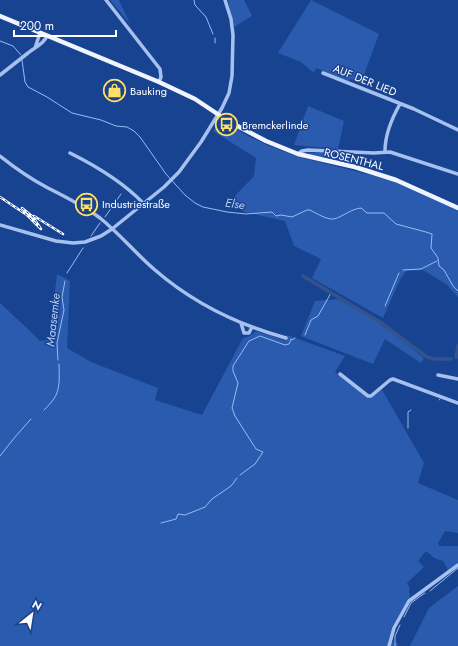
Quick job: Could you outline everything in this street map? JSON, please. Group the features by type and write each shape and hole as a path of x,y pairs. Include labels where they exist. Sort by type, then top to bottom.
{"main road":[{"name":"ROSENTHAL","path":"0,16 137,74 160,82 195,99 256,137 298,154 355,167 405,183 458,208"}],"street":[{"path":"106,0 160,69 162,73 160,82"},
{"path":"0,224 56,241 73,243 93,240 112,229 174,178 192,156 229,93 232,76 233,35 225,0"},
{"path":"34,49 40,33"},
{"path":"0,75 45,40 47,36"},
{"name":"AUF DER LIED","path":"323,73 414,109 458,130"},
{"name":"AUF DER LIED","path":"385,152 385,145 391,123 400,104"},
{"path":"298,154 302,151 308,150 374,153 385,152 410,157 458,174"},
{"path":"70,154 93,165 136,195 143,203"},
{"path":"0,156 32,179 85,207 112,229 163,277 207,306 241,323 286,338"},
{"path":"241,323 244,333 249,333 252,327"},
{"path":"340,374 368,396 371,396 393,379 458,404"},
{"path":"438,375 458,379"},
{"path":"389,646 394,628 409,601 458,565"}],"shaded area":[{"path":"110,0 119,0 130,24"},
{"path":"228,0 244,0 252,16 234,27"},
{"path":"311,0 379,34 361,83 350,79 349,81 316,68 314,73 301,62 278,53"},
{"path":"308,106 344,121 338,149 294,145"},
{"path":"222,119 246,135 267,145 299,157 394,181 458,210 458,297 446,284 423,270 406,271 400,280 383,318 312,278 321,259 294,246 285,221 244,212 230,201 254,176 256,158 213,131"},
{"path":"335,152 333,160 306,154 309,153"},
{"path":"57,274 70,281 67,348 91,362 158,388 155,400 202,415 243,338 250,336 256,331 284,340 287,335 345,356 335,372 369,397 381,388 424,463 418,483 458,500 458,533 445,531 438,543 439,546 458,546 458,563 448,570 443,561 434,558 426,551 418,561 424,567 407,583 410,589 410,598 397,619 388,641 397,643 398,646 0,646 0,303 40,341 49,340"},
{"path":"338,299 379,322 424,358 421,363 385,339 373,364 301,336 315,301"},
{"path":"458,586 458,646 410,646 429,608"}],"waterway":[{"path":"194,0 195,5 206,17 213,34"},
{"path":"215,38 215,43"},
{"name":"Else","path":"0,41 13,46 21,55"},
{"name":"Else","path":"22,60 25,82 28,87 72,113 101,120 116,126 127,127 134,131 140,137 166,174 185,195 195,203 203,207 227,212 246,214 272,212 276,216 281,215 292,217 307,210 331,219 338,218 361,208 367,213 384,213 396,224 432,234 431,248 438,258 439,266 444,270 453,286 458,291"},
{"name":"Maasemke","path":"105,217 121,194"},
{"name":"Maasemke","path":"91,236 100,223"},
{"name":"Maasemke","path":"67,273 83,248"},
{"path":"403,270 421,269 437,261"},
{"path":"385,306 399,273"},
{"path":"303,276 380,322 427,357 435,359 451,359"},
{"name":"Maasemke","path":"58,360 57,343 64,310 62,297 65,281"},
{"path":"305,335 311,320 318,316 331,293"},
{"path":"240,475 255,464 263,452 256,449 235,416 232,408 238,383 233,371 233,366 249,341 260,336 285,345 289,344 291,339 292,340 295,338"},
{"path":"458,346 456,357 458,357"},
{"name":"Maasemke","path":"44,410 56,396 59,383 59,364"},
{"path":"408,428 408,412 411,410"},
{"name":"Maasemke","path":"0,456 31,419"},
{"path":"161,523 176,519 178,514 185,515 205,507 212,499 231,486 237,478"},
{"path":"430,591 458,568"},
{"path":"404,617 411,603 425,593"},
{"path":"395,646 395,636 400,625"}],"railway":[{"path":"0,197 27,215 41,229 33,217 22,208"},
{"path":"34,216 63,234"}],"place":[{"name":"Bauking","path":"115,91"},
{"name":"Bremckerlinde","path":"226,125"},
{"name":"Industriestraße","path":"87,204"}]}
